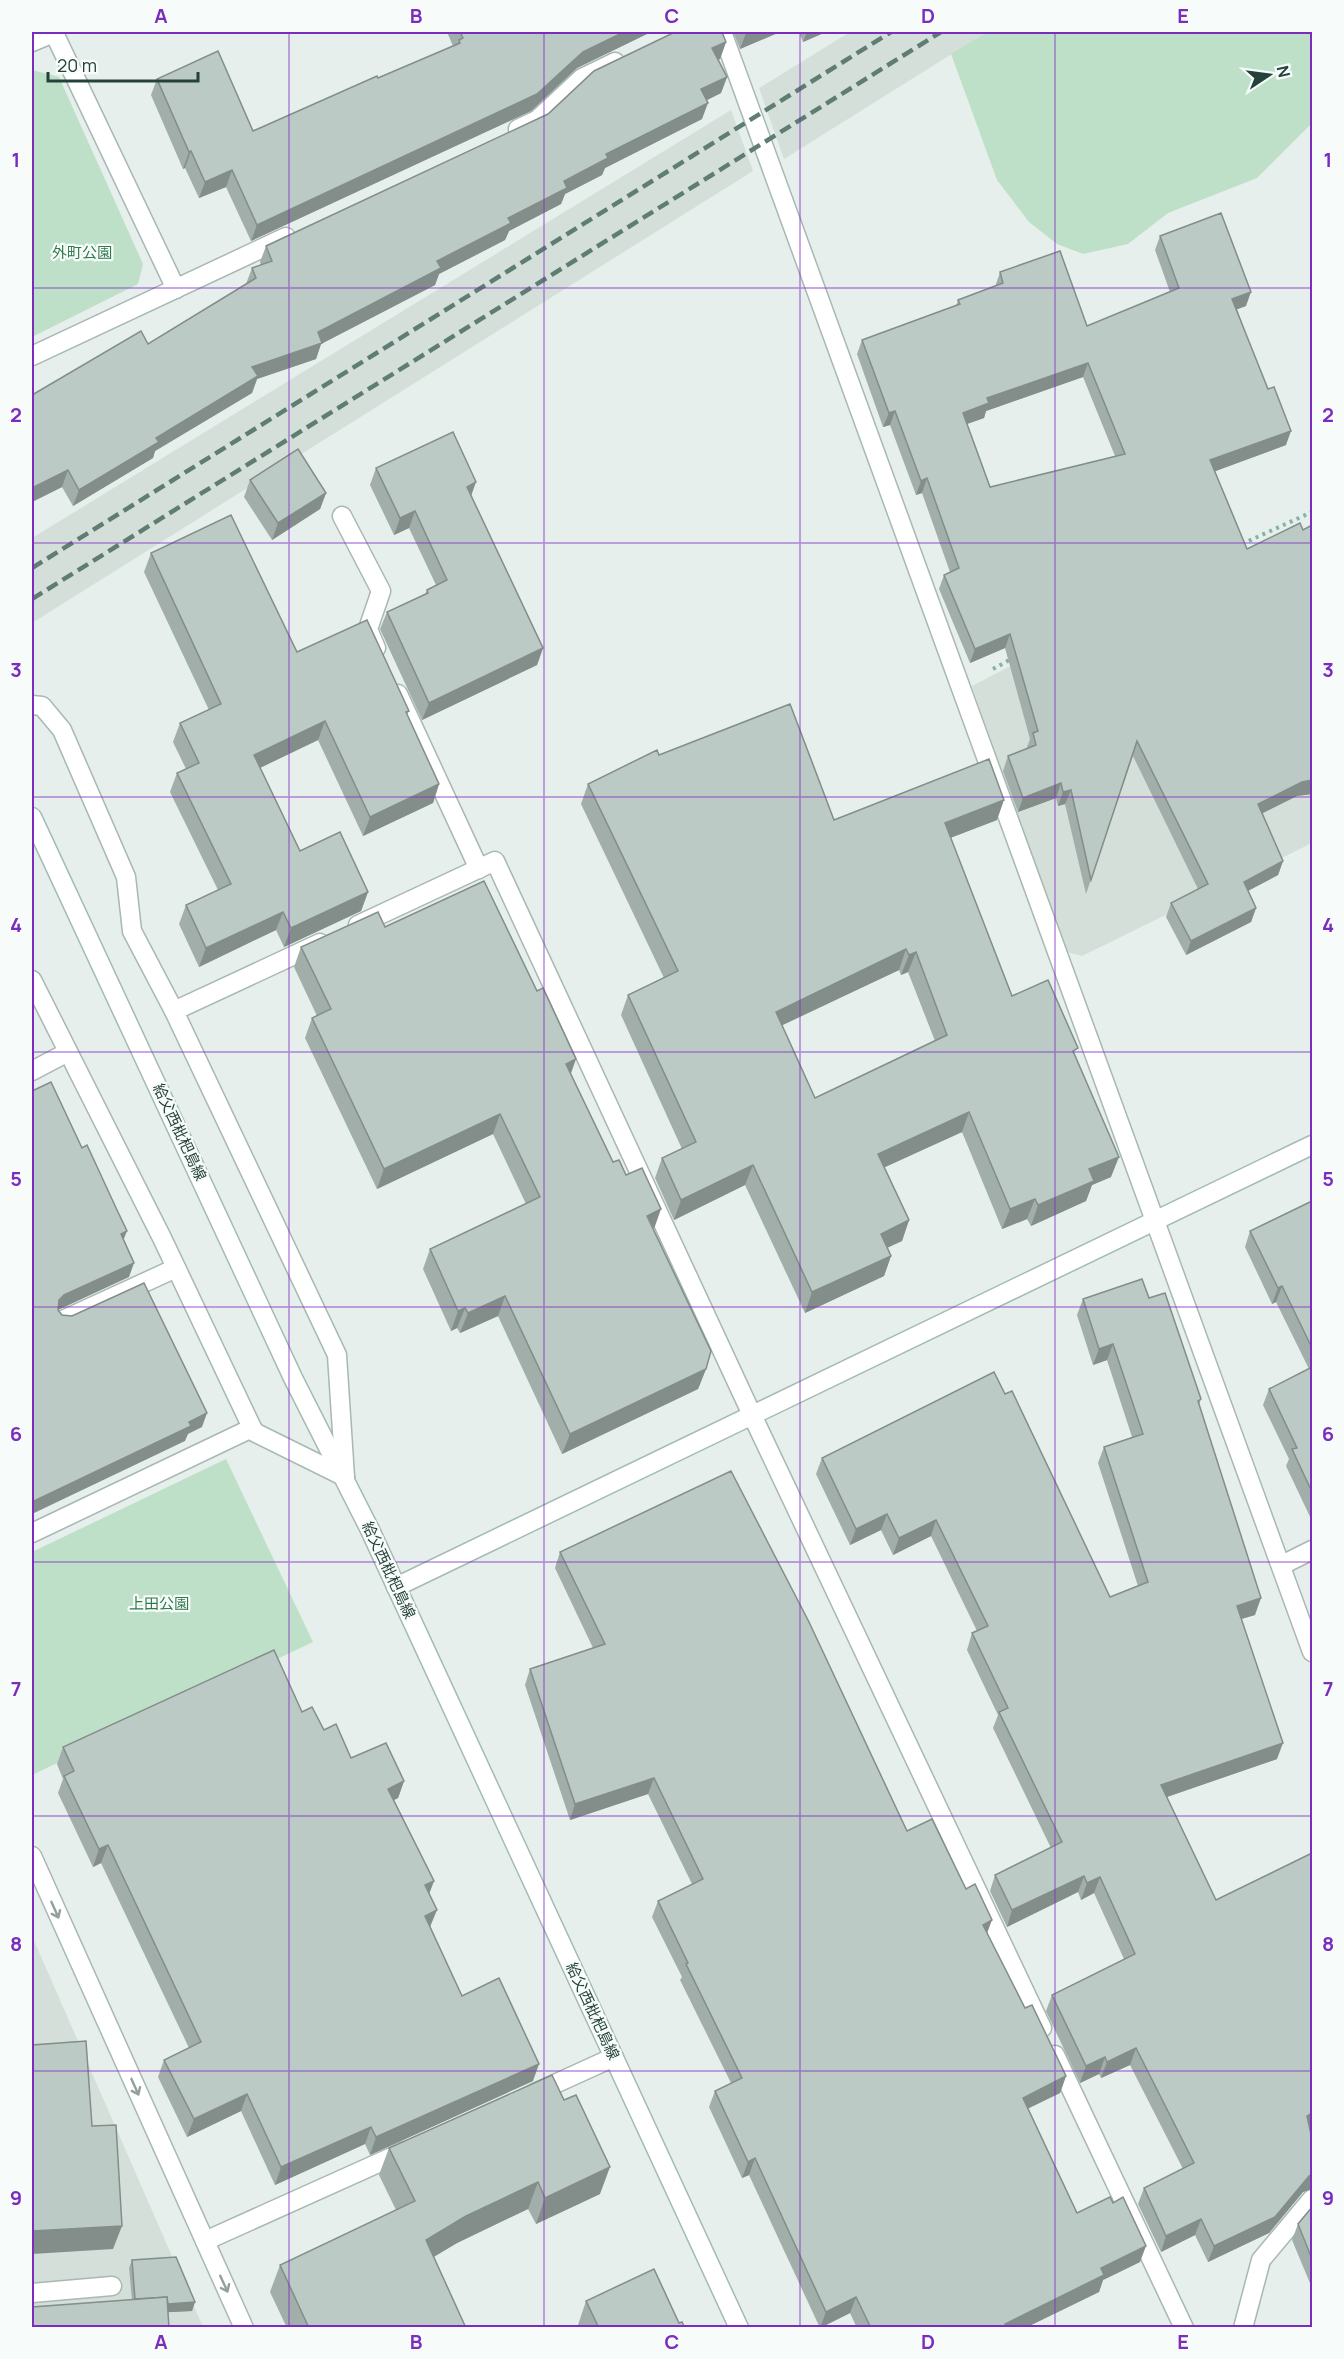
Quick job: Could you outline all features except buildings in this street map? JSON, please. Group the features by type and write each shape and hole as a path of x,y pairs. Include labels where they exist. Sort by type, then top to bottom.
{"street":[{"path":"32,42 55,32 176,289"},
{"path":"722,32 1312,1652"},
{"path":"506,135 537,120 582,78 634,52"},
{"path":"32,356 303,229"},
{"path":"342,516 381,591 368,629 382,660"},
{"path":"392,681 479,868"},
{"path":"32,705 42,706 62,730 126,877 132,930 174,1011 337,1355 345,1478"},
{"name":"給父西枇杷島線","path":"32,817 293,1378 345,1478 739,2328"},
{"path":"174,1011 495,861 753,1417 1184,2328"},
{"path":"32,980 176,1268 254,1432 345,1478"},
{"path":"32,1071 68,1052"},
{"path":"396,1587 753,1417 1312,1145"},
{"path":"63,1320 176,1268"},
{"path":"32,1533 252,1428"},
{"path":"1282,1565 1312,1550"},
{"path":"32,1856 244,2328"},
{"path":"520,2100 614,2057"},
{"path":"204,2241 422,2144"},
{"path":"1242,2328 1261,2260 1312,2199"},
{"path":"32,2293 112,2286"}],"path":[{"path":"1236,547 1312,512"},
{"path":"961,685 1014,657"}],"shaded area":[{"path":"850,32 987,32 784,159 759,88"},
{"path":"731,110 753,171 32,623 32,538"},
{"path":"1312,559 1312,843 1082,956 1063,951 972,686 1173,581"},
{"path":"32,1936 203,2327 32,2327"}],"green space":[{"path":"987,32 1312,32 1312,123 1257,178 1168,213 1128,244 1083,254 1057,244 1029,222 997,180 951,54"},
{"name":"外町公園","path":"32,70 59,77 143,264 138,284 32,337"},
{"name":"上田公園","path":"226,1459 313,1642 32,1775 32,1552"}],"railway":[{"path":"32,568 891,32"},
{"path":"32,599 941,32"}]}
